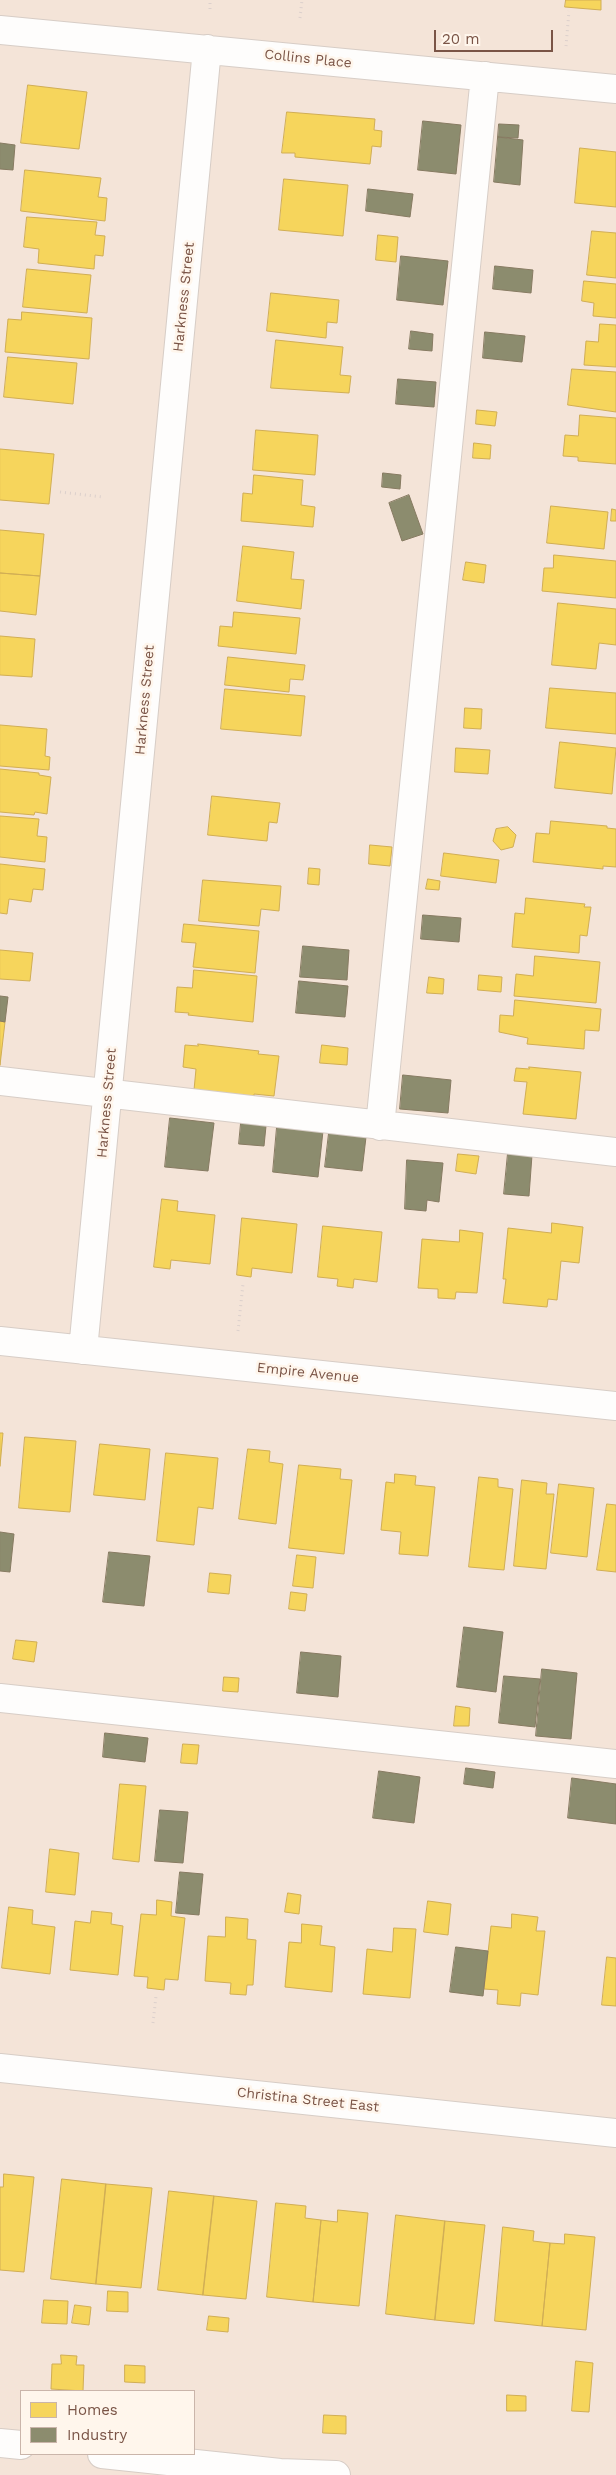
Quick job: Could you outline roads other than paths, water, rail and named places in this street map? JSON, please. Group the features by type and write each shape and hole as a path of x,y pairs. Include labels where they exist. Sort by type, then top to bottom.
{"street":[{"name":"Collins Place","path":"0,30 616,89"},
{"name":"Harkness Street","path":"83,1350 207,49"},
{"path":"380,1126 485,76"},
{"path":"0,1081 616,1152"},
{"name":"Empire Avenue","path":"0,1341 616,1406"},
{"path":"0,1698 616,1764"},
{"name":"Christina Street East","path":"0,2068 616,2133"},
{"path":"0,2443 20,2445"},
{"path":"111,2455 280,2474 336,2475"}]}
